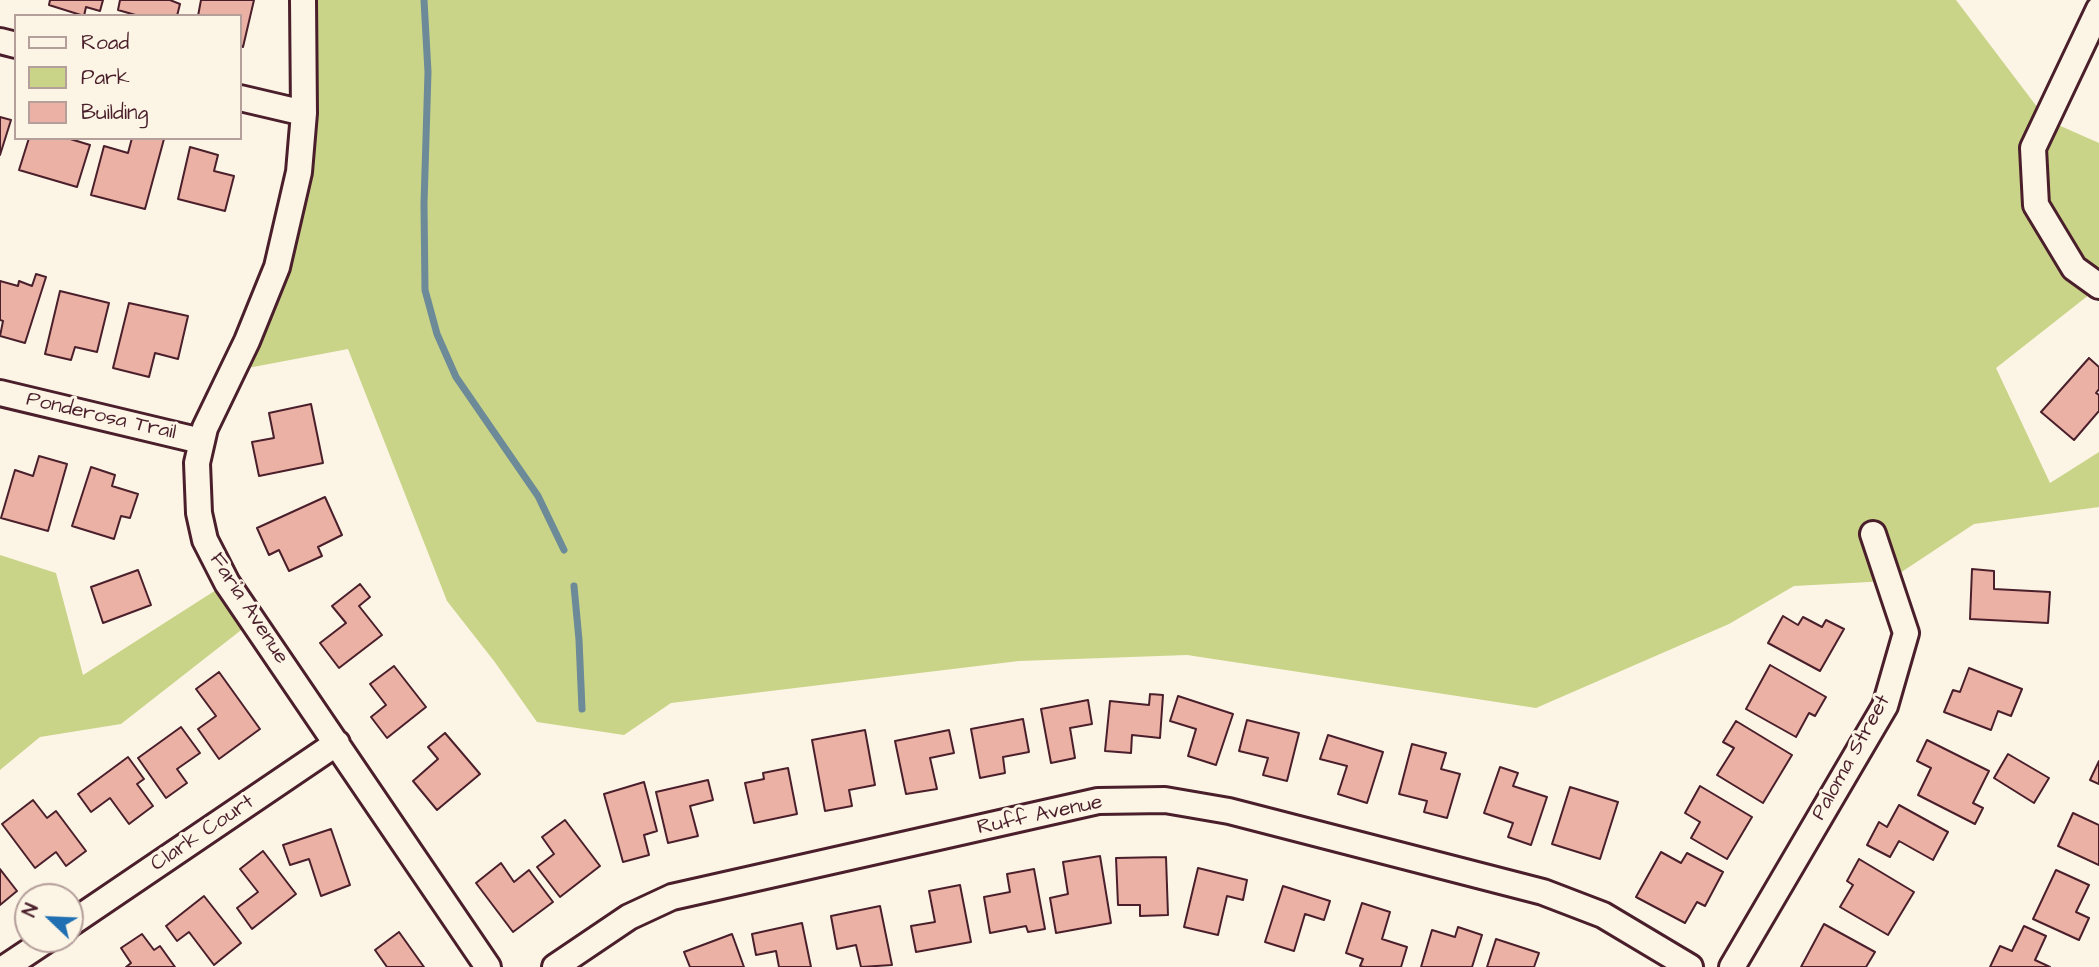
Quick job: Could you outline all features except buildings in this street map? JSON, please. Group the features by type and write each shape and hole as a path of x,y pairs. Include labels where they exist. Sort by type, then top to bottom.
{"street":[{"name":"Faria Avenue","path":"303,0 304,113 299,172 277,267 247,341 209,417 201,441 197,463 199,513 205,540 227,583 488,967"},
{"path":"2099,9 2033,148 2036,205 2074,268 2099,286"},
{"path":"242,98 304,113"},
{"name":"Ponderosa Trail","path":"0,393 201,441"},
{"name":"Paloma Street","path":"1732,967 1885,706 1906,633 1873,534"},
{"name":"Clark Court","path":"84,915 337,743"},
{"name":"Ruff Avenue","path":"555,967 629,917 672,897 1098,801 1165,800 1229,811 1543,892 1603,915 1690,967"},
{"path":"6,967 27,953"}],"green space":[{"path":"303,0 1956,0 2047,120 2099,143 2099,287 1996,368 2050,483 2099,452 2099,507 1974,524 1888,581 1794,586 1729,624 1536,708 1187,655 1019,661 671,703 624,735 537,722 447,601 348,349 232,371 298,172"},
{"path":"0,555 56,573 83,675 227,583 254,620 121,724 40,737 0,770"}],"waterway":[{"path":"424,0 428,72 424,204 425,290 437,334 456,377 538,496 564,550"},
{"path":"574,586 582,709"}]}
